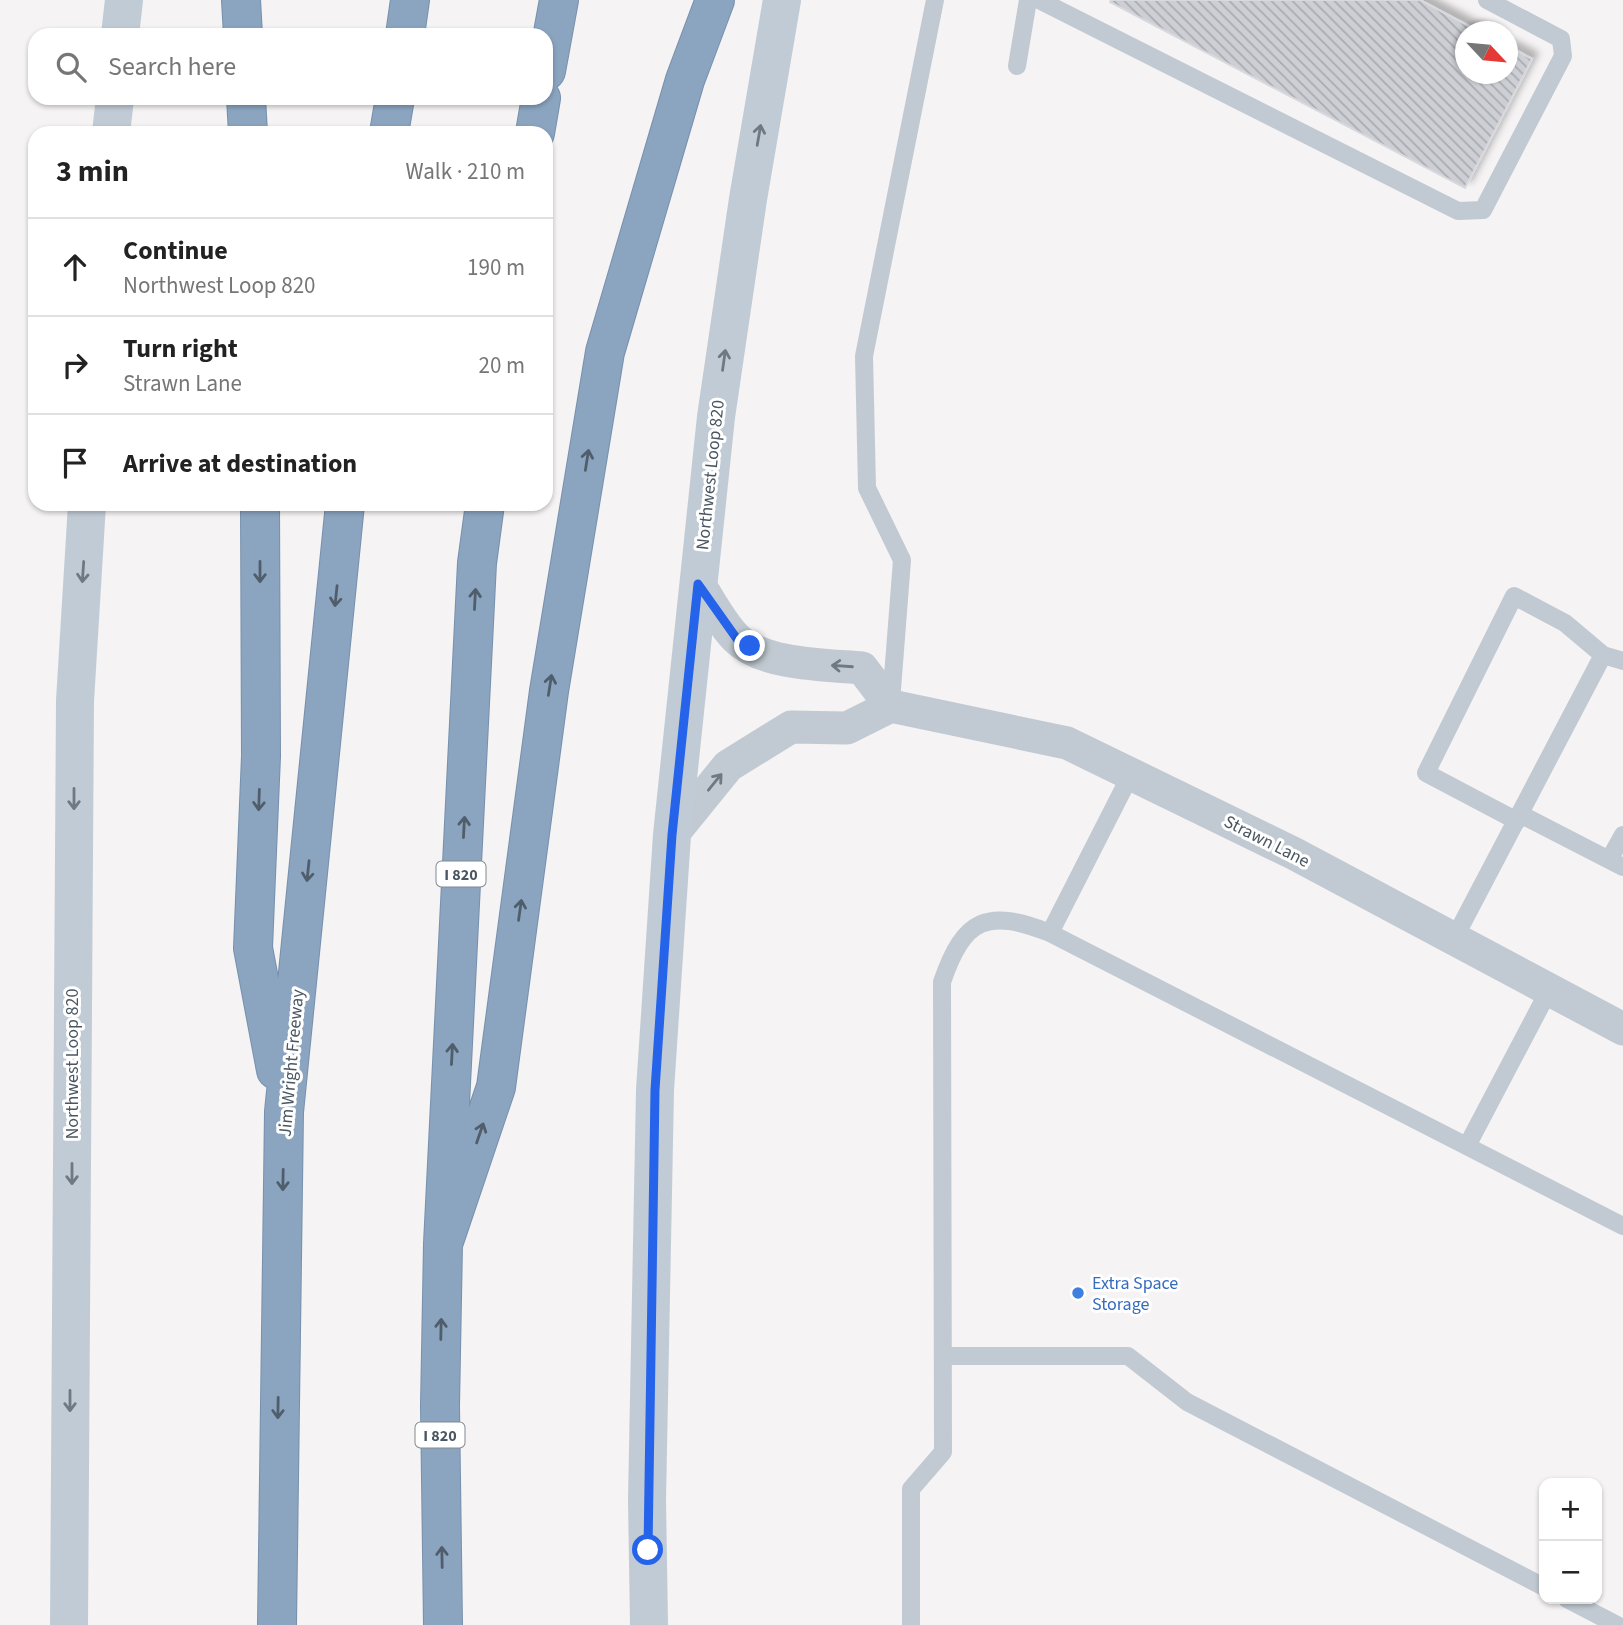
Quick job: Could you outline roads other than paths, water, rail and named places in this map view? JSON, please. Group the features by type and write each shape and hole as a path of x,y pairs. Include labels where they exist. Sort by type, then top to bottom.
{"highway":[{"path":"241,0 243,28"},
{"path":"406,28 410,0"},
{"path":"553,33 559,0"},
{"path":"443,1244 496,1087 549,691 605,352 685,80 715,0"},
{"path":"246,105 248,126"},
{"path":"391,126 394,105"},
{"path":"536,126 540,105"},
{"path":"260,511 261,756 253,948 284,1112"},
{"name":"Jim Wright Freeway","path":"277,1625 284,1112 344,511"},
{"name":"I 820","path":"443,1625 440,1406 443,1244 477,563 484,511"}],"main road":[{"path":"121,28 124,0"},
{"name":"Northwest Loop 820","path":"649,1625 648,1500 655,1090 672,835 716,416 748,199 782,0"},
{"path":"112,126 114,105"},
{"name":"Northwest Loop 820","path":"69,1625 75,701 87,511"}],"street":[{"path":"672,835 728,766 790,727 847,728 891,705 862,667 800,663 763,653 737,639 698,584"},
{"name":"Strawn Lane","path":"891,705 1067,743 1293,853 1623,1029"}],"lane":[{"path":"891,705 901,560 867,488 864,356 935,0"},
{"path":"1017,66 1028,0"},
{"path":"1039,0 1458,211 1483,211 1563,55 1561,39 1487,0"},
{"path":"1623,661 1603,655 1564,624 1514,596 1426,773 1616,863 1623,835"},
{"path":"1454,939 1603,655"},
{"path":"1050,933 1131,774"},
{"path":"911,1625 911,1489 943,1452 942,982 954,947 981,922 1015,919 1050,933 1623,1226"},
{"path":"1467,1146 1549,990"},
{"path":"943,1356 1128,1356 1186,1402 1539,1584"},
{"path":"1577,1604 1617,1625"}],"place":[{"name":"Extra Space Storage","path":"1078,1293"}]}
